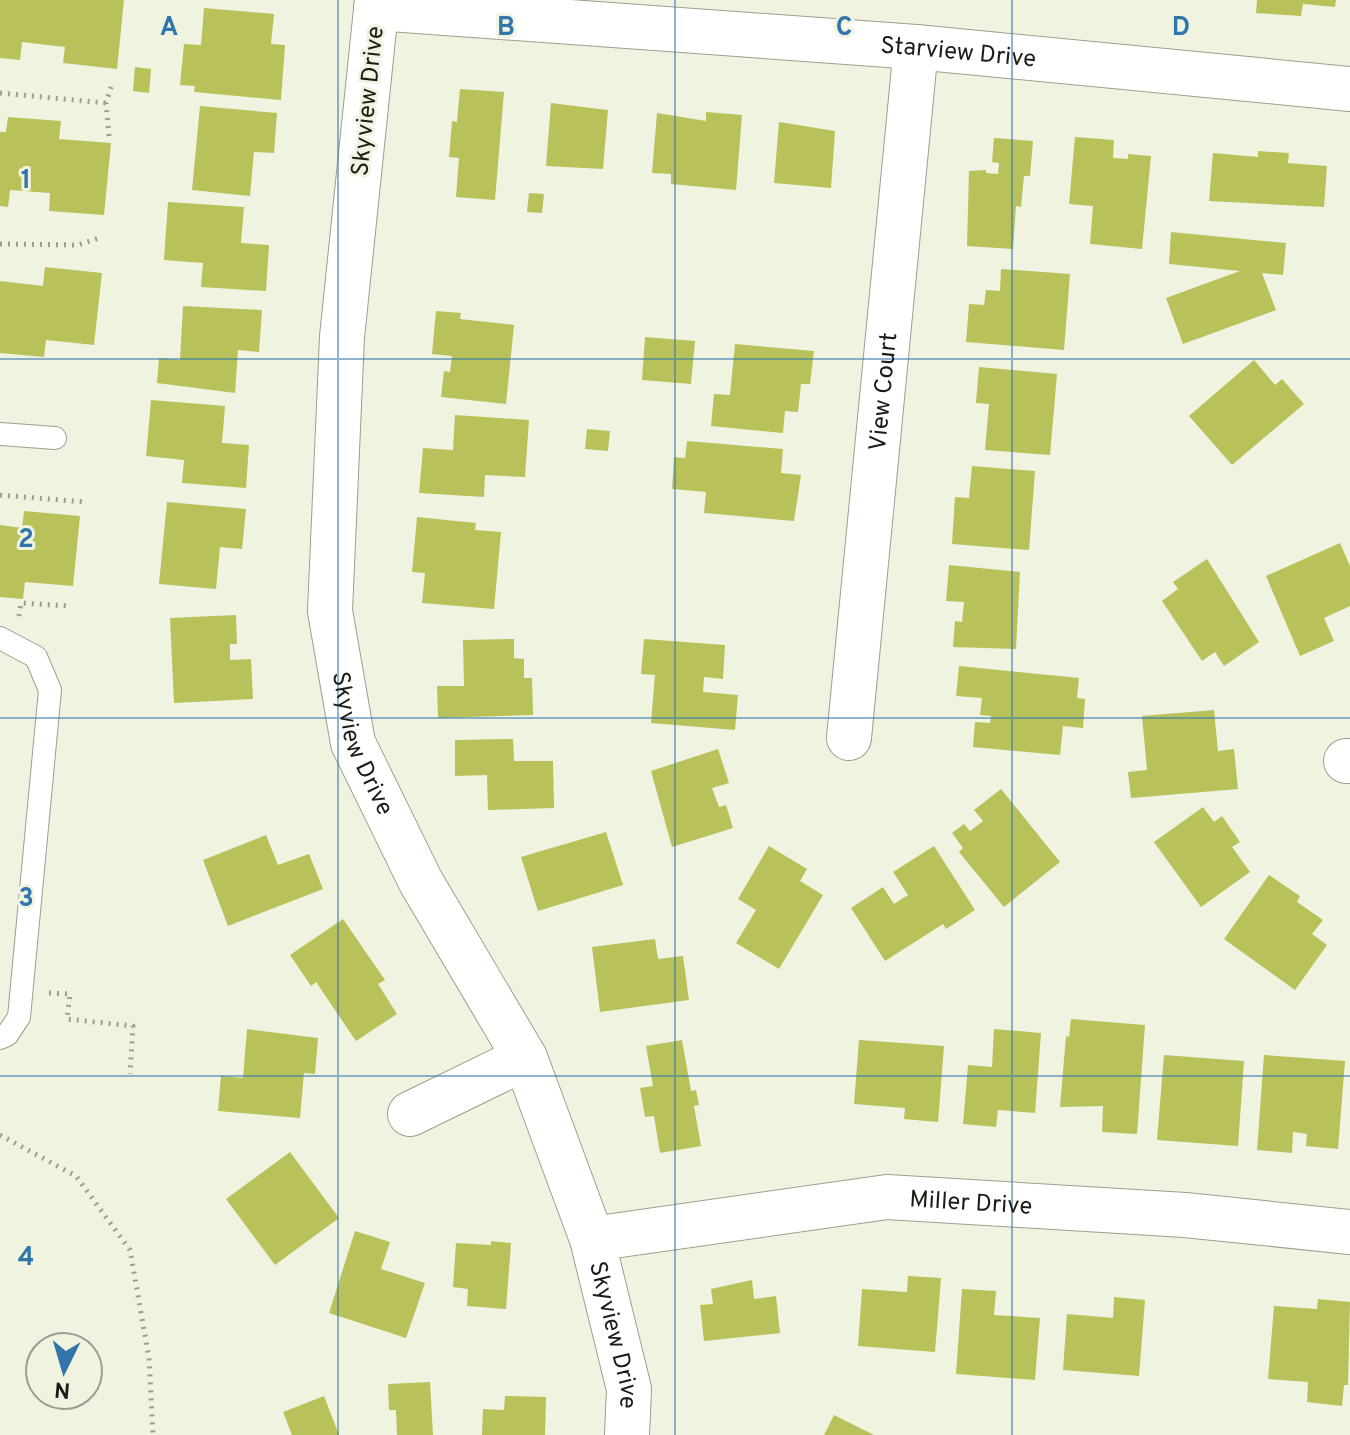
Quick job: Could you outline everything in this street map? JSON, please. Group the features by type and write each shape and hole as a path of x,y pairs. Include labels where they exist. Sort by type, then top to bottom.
{"street":[{"name":"Starview Drive","path":"377,4 916,47 1350,89"},
{"name":"Skyview Drive","path":"377,4 342,337 330,611 353,743 421,882 525,1058 592,1239 629,1389 627,1435"},
{"name":"View Court","path":"849,738 916,47"},
{"path":"410,1114 525,1058"},
{"name":"Miller Drive","path":"592,1239 887,1197 1185,1215 1350,1232"}],"lane":[{"path":"0,434 55,438"},
{"path":"0,1038 7,1035 19,1017 50,690 36,657 5,628"}],"path":[{"path":"109,136 106,103 112,84"},
{"path":"0,93 106,103"},
{"path":"0,244 78,245 99,238"},
{"path":"0,495 85,502"},
{"path":"5,628 18,619 21,603 70,606"},
{"path":"48,993 70,994 67,1019 133,1026 130,1074"},
{"path":"0,1135 76,1176 130,1250 149,1358 153,1435"}],"building":[{"path":"0,0 124,0 117,69 63,63 65,47 22,42 20,60 0,58"},
{"path":"1257,0 1336,0 1335,7 1303,4 1301,16 1256,13"},
{"path":"204,8 274,14 271,44 285,45 281,100 194,92 195,86 180,85 184,44 201,45"},
{"path":"135,67 151,69 149,93 133,91"},
{"path":"460,89 504,92 495,200 456,197 459,158 449,157 452,121 457,122"},
{"path":"551,103 608,110 603,169 546,166"},
{"path":"200,106 277,113 274,153 254,152 250,196 192,190"},
{"path":"706,112 742,115 736,190 671,184 671,174 652,173 657,113 706,121"},
{"path":"8,117 61,121 59,139 111,143 104,215 49,211 50,193 10,190 8,207 0,206 0,132 6,132"},
{"path":"779,122 835,131 831,188 774,183"},
{"path":"1075,137 1114,140 1113,158 1128,159 1128,154 1151,156 1142,249 1090,244 1093,206 1069,204"},
{"path":"994,138 1033,141 1030,176 1024,176 1021,207 1016,206 1013,249 967,246 969,171 986,170 986,173 998,174 999,163 992,162"},
{"path":"1258,151 1289,153 1288,163 1327,166 1324,207 1209,201 1213,153 1258,157"},
{"path":"529,193 544,194 542,213 527,212"},
{"path":"168,202 244,207 241,243 269,245 266,291 201,287 203,263 164,260"},
{"path":"1171,232 1286,243 1283,275 1262,273 1276,310 1183,344 1166,298 1240,271 1169,264"},
{"path":"45,267 102,273 94,345 46,340 44,357 0,353 0,281 43,286"},
{"path":"1001,269 1070,274 1064,350 966,342 969,304 984,305 986,290 1000,291"},
{"path":"183,306 262,310 259,352 238,350 235,393 157,383 159,358 180,360"},
{"path":"436,311 461,313 460,319 514,325 506,404 441,397 444,371 450,372 452,356 432,354"},
{"path":"645,337 695,341 691,384 642,380"},
{"path":"735,344 814,351 810,384 801,384 798,412 785,411 783,433 711,426 714,394 730,395"},
{"path":"1254,360 1275,385 1282,379 1304,404 1232,465 1189,416"},
{"path":"979,367 1057,374 1050,455 985,450 989,404 976,403"},
{"path":"151,400 225,406 222,443 249,445 246,488 182,483 184,460 146,456"},
{"path":"455,415 529,420 525,477 485,475 484,497 419,493 423,448 453,450"},
{"path":"587,429 610,431 608,451 585,449"},
{"path":"687,441 783,449 781,473 801,475 794,521 704,513 706,492 672,489 674,457 685,458"},
{"path":"972,466 1035,471 1029,550 952,544 955,497 969,498"},
{"path":"167,502 246,509 242,549 220,547 216,589 159,584"},
{"path":"24,511 80,516 73,586 25,582 23,599 0,597 0,525 22,528"},
{"path":"417,517 476,523 475,530 501,532 494,609 422,603 425,573 412,572"},
{"path":"1340,543 1350,566 1350,606 1324,618 1334,641 1300,656 1266,576"},
{"path":"1207,559 1259,642 1224,666 1215,652 1202,661 1162,601 1178,589 1173,582"},
{"path":"949,565 1020,572 1016,649 953,647 955,621 962,622 964,602 946,601"},
{"path":"236,615 237,644 230,644 230,660 251,659 253,699 174,703 170,618"},
{"path":"514,639 514,658 524,659 524,678 532,678 533,715 438,718 437,686 464,686 463,640"},
{"path":"644,639 725,645 723,679 704,677 703,692 738,695 735,730 651,723 655,675 641,674"},
{"path":"959,666 1079,678 1077,698 1085,699 1083,728 1063,726 1060,755 973,747 975,722 990,723 991,716 980,715 982,698 956,696"},
{"path":"1214,710 1218,751 1234,749 1238,789 1131,798 1128,772 1147,770 1142,716"},
{"path":"513,739 514,761 553,761 554,808 488,810 487,775 455,776 455,740"},
{"path":"718,749 729,783 712,788 719,807 726,805 733,828 672,847 651,771"},
{"path":"1001,789 1060,862 1004,907 959,852 963,848 952,833 964,824 970,831 983,821 974,810"},
{"path":"1203,807 1214,822 1222,816 1240,842 1232,847 1250,872 1201,907 1154,842"},
{"path":"606,832 623,885 538,911 521,857"},
{"path":"266,835 278,865 309,854 323,889 228,926 203,860"},
{"path":"769,846 807,869 800,881 823,895 779,969 736,943 756,910 738,899"},
{"path":"934,846 975,910 946,929 943,924 885,961 851,908 883,887 894,904 908,895 893,872"},
{"path":"1269,875 1300,896 1297,902 1323,920 1312,934 1327,945 1295,990 1224,939"},
{"path":"343,919 385,980 378,984 397,1014 356,1041 316,982 311,986 290,955"},
{"path":"655,939 658,959 683,956 689,1000 600,1012 592,947"},
{"path":"1071,1019 1145,1025 1137,1134 1102,1132 1103,1106 1060,1107 1066,1036 1069,1037"},
{"path":"247,1029 318,1038 315,1074 304,1073 300,1118 218,1111 221,1076 243,1078"},
{"path":"994,1029 1041,1033 1035,1113 998,1110 996,1127 963,1124 968,1065 992,1067"},
{"path":"682,1040 691,1091 696,1090 699,1105 694,1106 701,1146 660,1153 654,1116 645,1117 640,1088 653,1086 646,1046"},
{"path":"859,1040 944,1046 938,1122 904,1119 905,1108 854,1104"},
{"path":"1164,1055 1244,1061 1238,1146 1157,1140"},
{"path":"1264,1055 1345,1061 1338,1149 1306,1146 1307,1134 1293,1132 1292,1153 1257,1150"},
{"path":"290,1152 339,1218 275,1265 226,1199"},
{"path":"355,1231 390,1242 381,1269 425,1283 406,1338 329,1313"},
{"path":"491,1241 511,1243 506,1309 467,1306 468,1289 453,1287 456,1243 491,1245"},
{"path":"908,1276 941,1278 935,1352 858,1346 862,1289 907,1292"},
{"path":"752,1280 754,1299 776,1296 780,1333 704,1341 700,1305 713,1304 711,1289"},
{"path":"962,1289 996,1291 994,1315 1040,1318 1035,1380 956,1374"},
{"path":"1114,1297 1145,1300 1139,1376 1063,1370 1067,1314 1113,1318"},
{"path":"1318,1299 1350,1302 1348,1385 1344,1385 1342,1406 1307,1402 1308,1382 1268,1379 1274,1306 1317,1309"},
{"path":"430,1382 433,1435 397,1435 396,1410 389,1410 388,1384"},
{"path":"324,1396 339,1435 292,1435 283,1412"},
{"path":"505,1396 546,1397 545,1435 482,1435 483,1409 504,1410"},
{"path":"834,1415 874,1435 824,1435"}]}
